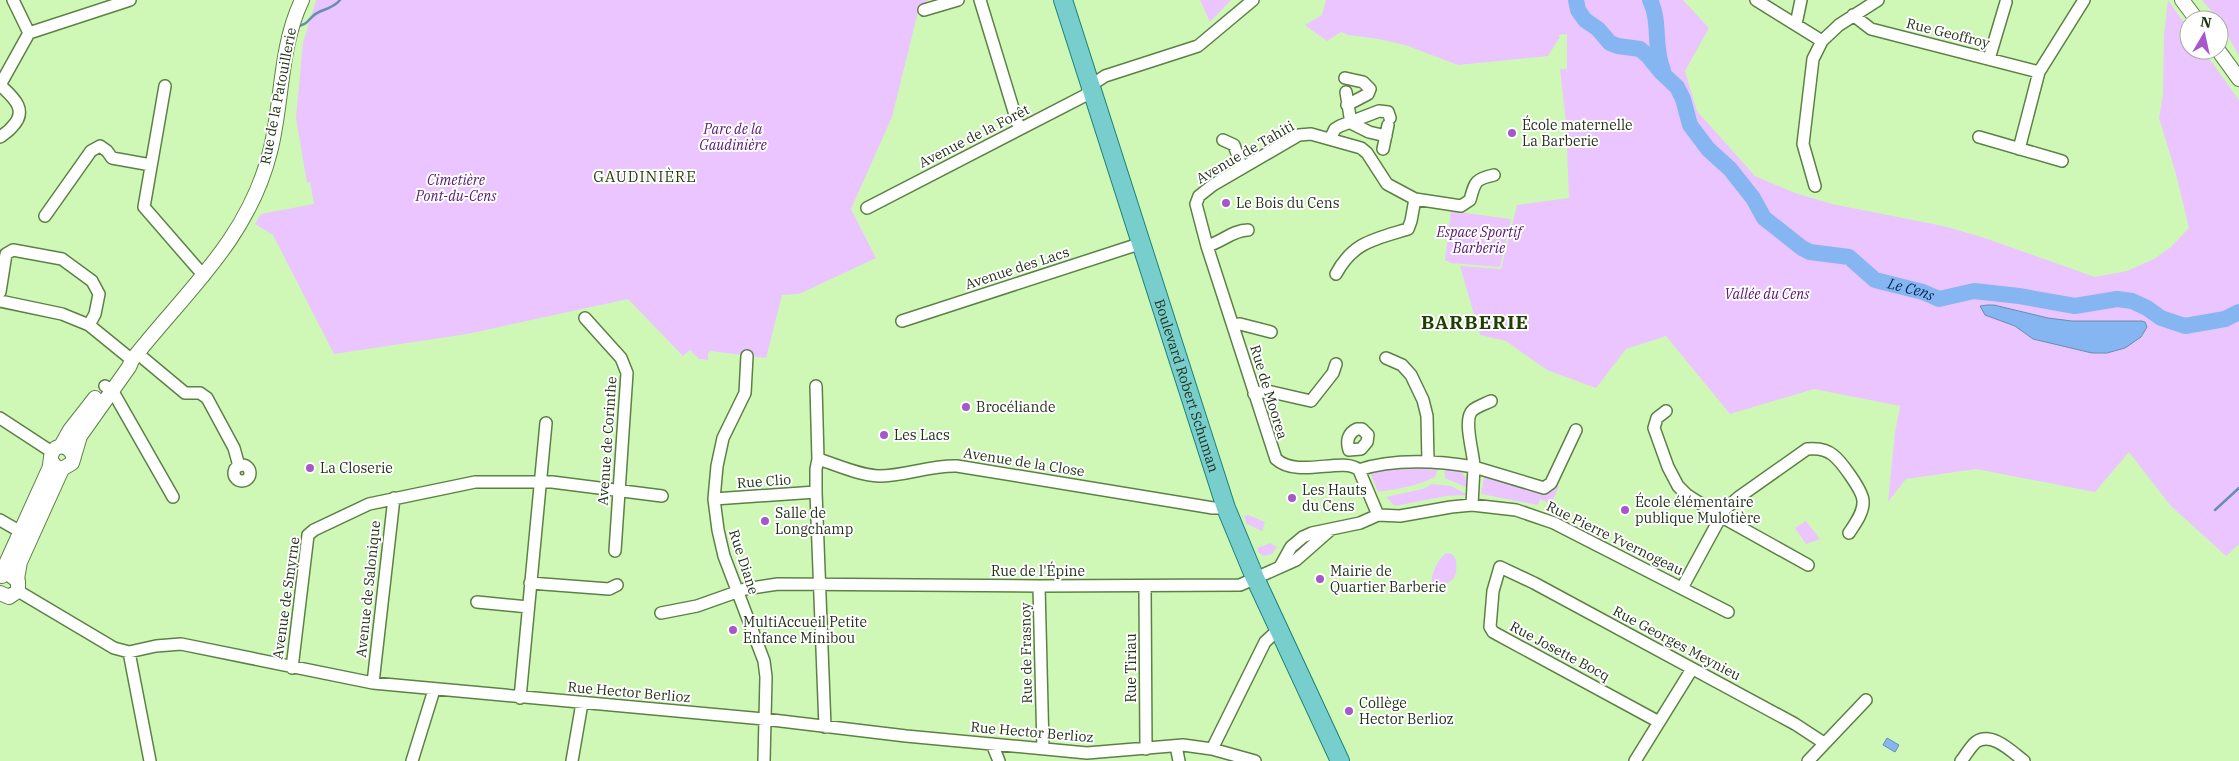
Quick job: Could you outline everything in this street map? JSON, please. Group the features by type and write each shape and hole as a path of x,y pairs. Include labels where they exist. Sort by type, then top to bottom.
{"main road":[{"name":"Boulevard Robert Schuman","path":"1063,0 1226,508 1255,578 1340,761"}],"street":[{"path":"13,0 29,33"},
{"path":"0,137 13,127 20,116 18,102 0,85 29,33 130,0"},
{"name":"Rue de la Patouillerie","path":"1,577 70,430 129,367 134,357 204,276 237,231 261,181 274,133 289,32 302,0"},
{"path":"924,10 958,0"},
{"path":"980,0 1020,128"},
{"name":"Avenue de la Forêt","path":"867,208 1086,95 1090,86 1106,76 1198,46 1253,0"},
{"path":"1756,0 1822,41"},
{"path":"1796,24 1801,0"},
{"path":"1815,186 1802,144 1813,59 1822,41 1839,25 1878,0"},
{"path":"2020,149 2039,72 2084,0"},
{"path":"1989,59 2006,2"},
{"name":"Rue Geoffroy","path":"1853,15 1871,29 2039,72"},
{"path":"2225,60 2239,79"},
{"path":"1345,78 1363,82 1370,89 1368,94 1347,105"},
{"path":"165,86 144,206 204,276"},
{"path":"1346,92 1351,123"},
{"path":"1330,139 1335,129 1366,116 1387,122"},
{"path":"1351,123 1370,132 1387,122"},
{"path":"1383,148 1387,122"},
{"name":"Avenue de Tahiti","path":"1207,246 1196,209 1199,196 1213,185 1299,135 1311,134 1361,148 1370,156 1387,184 1415,198 1462,206 1470,200 1474,185 1480,178 1494,175"},
{"path":"1979,138 2062,161"},
{"path":"1223,140 1234,145 1242,168"},
{"path":"45,216 91,152 100,146 107,150 112,158 150,165"},
{"path":"1336,274 1343,261 1360,246 1408,229 1415,198"},
{"path":"1207,246 1220,242 1237,231 1248,230"},
{"name":"Avenue des Lacs","path":"902,321 1142,243"},
{"name":"Rue de Moorea","path":"1207,246 1273,453 1279,462 1298,468 1355,468 1428,462 1474,467 1544,488 1551,483 1576,430"},
{"path":"0,292 6,254 13,250 62,259 92,281 99,294 95,314 89,325"},
{"path":"0,301 62,314 89,325 185,393 200,393 207,398 234,448 239,466"},
{"name":"Avenue de Corinthe","path":"585,318 617,352 627,373 615,551"},
{"path":"1233,325 1240,324 1271,332"},
{"name":"Rue Diane","path":"747,356 745,393 723,438 716,466 714,499 722,548 764,660 766,677 764,761"},
{"path":"1386,358 1402,365 1410,375 1423,400 1428,416 1428,462"},
{"path":"1254,394 1267,391 1311,401 1334,373 1336,364"},
{"path":"816,386 818,459 816,492 825,727"},
{"path":"109,388 173,497"},
{"name":"Rue de la Patouillerie","path":"17,585 20,562 57,457 70,450 73,456 80,436 109,388"},
{"path":"1472,506 1474,454 1467,426 1468,416 1474,409 1491,401"},
{"path":"1666,411 1657,418 1654,428 1674,480 1688,495 1720,516 1808,565"},
{"path":"0,418 57,457"},
{"path":"520,698 546,423"},
{"name":"Rue Pierre Yvernogeau","path":"1682,588 1720,516 1739,497 1807,450 1817,448 1833,455 1858,488 1864,500 1862,512 1849,533"},
{"path":"1354,450 1355,468 1378,515"},
{"name":"Avenue de la Close","path":"818,459 870,475 895,475 928,468 957,466 1213,508 1226,508"},
{"path":"394,498 475,482 541,482 662,496"},
{"name":"Rue Clio","path":"714,499 816,492"},
{"name":"Avenue de Smyrne","path":"292,668 308,535 314,530 356,510 394,498"},
{"name":"Avenue de Salonique","path":"373,683 394,498"},
{"name":"Rue Pierre Yvernogeau","path":"1255,578 1296,560 1329,531 1360,523 1378,515 1400,516 1451,506 1472,506 1516,510 1535,515 1728,612"},
{"path":"0,520 21,532"},
{"name":"Rue Josette Bocq","path":"1514,574 1500,567 1492,600 1490,628 1493,632 1659,722"},
{"path":"1,577 8,574 17,585 106,645 129,652 150,761"},
{"name":"Rue Georges Meynieu","path":"1514,574 1807,730 1824,743"},
{"name":"Rue de l'Épine","path":"661,613 697,606 737,592 778,584 1236,586 1255,578"},
{"path":"530,583 609,589 617,585"},
{"path":"0,593 9,597 17,585"},
{"name":"Rue de Frasnoy","path":"1040,586 1043,748"},
{"name":"Rue Tiriau","path":"1145,587 1146,749"},
{"path":"478,602 528,607"},
{"path":"1212,749 1265,642 1279,629"},
{"name":"Rue Hector Berlioz","path":"129,652 156,646 181,644 373,683 434,690 1043,748 1087,757 1176,746 1212,749 1255,761"},
{"path":"1635,761 1692,669"},
{"path":"412,761 434,690"},
{"path":"1808,761 1866,700"},
{"path":"572,761 582,703"},
{"path":"1961,761 1974,744 1988,739 1996,741 2024,761"},
{"path":"992,744 999,761"},
{"path":"1176,746 1179,761"}],"green space":[{"path":"316,0 928,0 918,12 892,117 851,209 876,258 799,294 782,295 766,358 711,351 708,353 708,360 699,359 690,350 683,356 628,299 467,334 334,354 273,235 255,224 261,214 314,204 310,182 307,183 296,118 303,43"},
{"path":"1200,0 1231,0 1210,22"},
{"name":"Vallée du Cens","path":"1326,0 1683,0 1709,28 1685,71 1697,111 1755,176 1795,193 1832,204 1943,226 1982,237 2095,277 2127,271 2154,259 2171,247 2189,228 2176,174 2159,118 2163,94 2164,35 2168,0 2179,16 2179,60 2210,60 2239,100 2239,544 2226,556 2170,505 2129,452 2095,492 1976,469 1906,479 1888,502 1895,433 1900,406 1814,389 1730,414 1666,336 1626,349 1596,388 1547,370 1506,341 1480,335 1460,266 1501,269 1517,205 1569,198 1566,122 1560,69 1567,69 1567,34 1558,35 1560,37 1548,56 1458,65 1405,45 1348,35 1341,32 1327,41 1305,25 1322,15"},
{"path":"2202,0 2239,0 2239,56 2229,38 2229,10 2210,10"},
{"name":"Espace Sportif Barberie","path":"1451,211 1511,219 1500,267 1451,263 1445,260"},
{"path":"1444,465 1456,466 1471,484 1470,489 1445,478"},
{"path":"1439,466 1435,477 1421,483 1378,492 1370,472 1372,469"},
{"path":"1484,477 1493,477 1542,494 1550,491 1555,485 1559,486 1551,504 1540,499 1538,505 1481,494"},
{"path":"1432,484 1451,486 1468,495 1446,496 1395,506 1386,497 1423,489"},
{"path":"1248,515 1265,522 1262,531 1247,524 1244,516"},
{"path":"1806,521 1820,539 1806,544 1795,528"},
{"path":"1270,543 1277,547 1272,554 1264,556 1259,553 1257,548"},
{"path":"1447,553 1452,554 1456,560 1455,576 1447,583 1436,587 1432,586 1435,567"}],"water":[{"path":"1987,305 2072,321 2142,321 2145,322 2147,327 2141,337 2125,348 2107,353 2092,353 2033,339 2015,326 1985,315 1980,306"},
{"path":"1887,738 1899,745 1895,752 1883,745"}],"waterway":[{"path":"297,27 340,0"},
{"name":"Le Cens","path":"1576,0 1578,10 1585,20 1598,29 1610,43 1640,49 1677,87 1683,99 1690,125 1708,149 1730,169 1753,198 1764,218 1802,248 1810,252 1849,257 1875,280 1923,292 1939,299 1974,291 2019,296 2075,306 2117,299 2132,301 2147,308 2161,318 2185,326 2225,319 2239,312"},
{"name":"Le Cens","path":"1650,0 1655,17 1658,53 1663,70"},
{"path":"2215,510 2239,488"}],"place":[{"name":"École maternelle La Barberie","path":"1512,133"},
{"name":"Le Bois du Cens","path":"1226,203"},
{"name":"Brocéliande","path":"966,407"},
{"name":"Les Lacs","path":"884,435"},
{"name":"La Closerie","path":"310,468"},
{"name":"Les Hauts du Cens","path":"1292,498"},
{"name":"École élémentaire publique Mulotière","path":"1625,510"},
{"name":"Salle de Longchamp","path":"765,521"},
{"name":"Mairie de Quartier Barberie","path":"1320,579"},
{"name":"MultiAccueil Petite Enfance Minibou","path":"733,630"},
{"name":"Collège Hector Berlioz","path":"1349,711"}],"district":[{"name":"GAUDINIÈRE","path":"645,177"},
{"name":"BARBERIE","path":"1475,322"}],"park label":[{"name":"Parc de la Gaudinière","path":"733,138"},
{"name":"Cimetière Pont-du-Cens","path":"456,188"}]}
